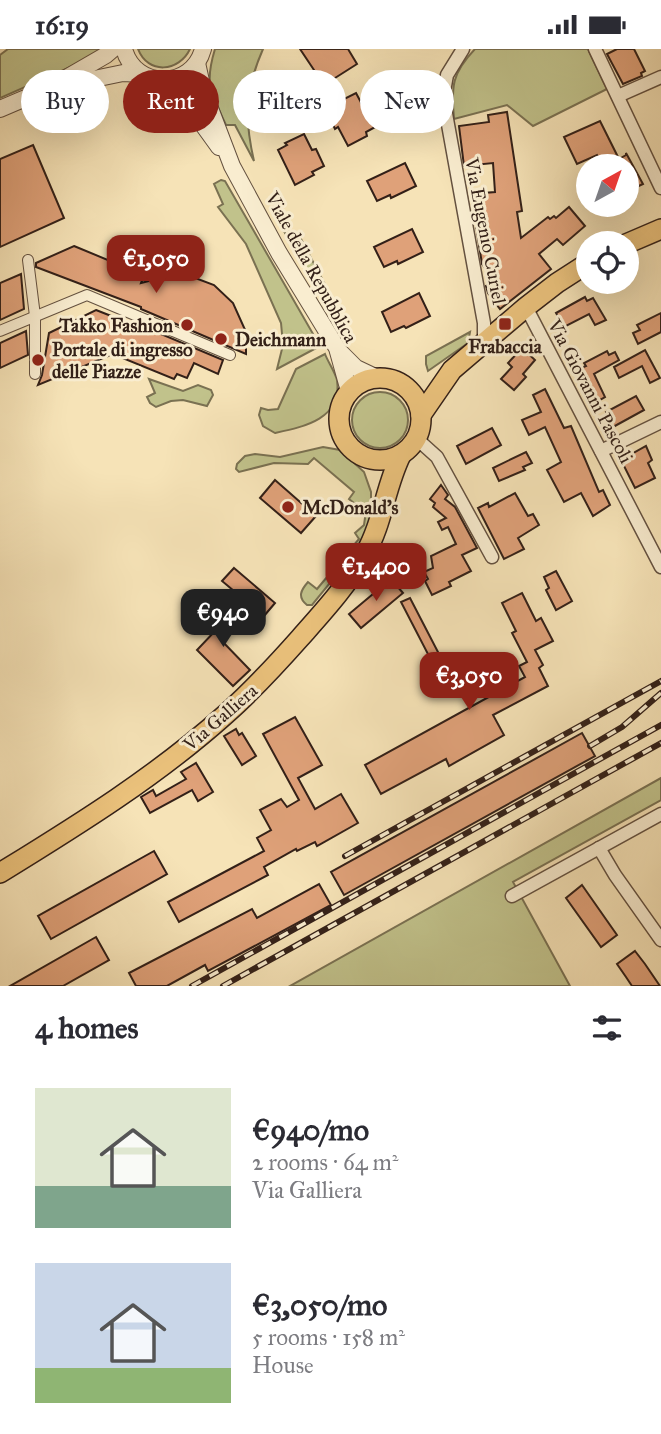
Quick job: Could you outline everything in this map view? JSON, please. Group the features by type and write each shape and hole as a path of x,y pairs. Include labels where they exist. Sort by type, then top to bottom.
{"main road":[{"path":"639,238 661,229"},
{"path":"421,415 452,370 556,283 576,271"},
{"path":"402,384 415,384 452,370"},
{"path":"360,456 388,460 401,455 417,439 421,415 413,394 394,379 375,377 349,391 340,406 338,424 347,444 360,456 373,475 384,506"},
{"name":"Via Galliera","path":"0,873 107,806 167,762 225,715 276,664 314,623 356,569 378,529 393,472 401,455"}],"street":[{"path":"80,70 113,49"},
{"path":"124,49 136,70"},
{"name":"Via Eugenio Curiel","path":"463,49 447,75 443,97 484,323 484,342"},
{"path":"595,49 661,188"},
{"path":"187,70 200,56"},
{"name":"Viale della Repubblica","path":"200,56 203,90 232,166"},
{"path":"618,96 661,77"},
{"path":"0,109 21,100"},
{"name":"Viale della Repubblica","path":"209,133 232,166 279,253 337,348 349,391"},
{"path":"28,260 36,316 35,374"},
{"path":"0,331 87,295 230,355"},
{"name":"Via Giovanni Pascoli","path":"526,307 661,567"},
{"path":"337,348 356,368 375,377"},
{"path":"601,451 661,422"},
{"path":"417,439 437,457 492,557"},
{"path":"512,896 661,814"},
{"path":"599,848 615,876 661,940"}],"green space":[{"path":"8,49 100,49 100,54 64,70 21,70 21,89 0,98 0,55"},
{"path":"138,49 190,49 179,62 164,67 149,63"},
{"path":"215,49 263,49 255,70 233,70 233,125 226,125 219,109 219,70 210,70"},
{"path":"475,49 588,49 607,89 533,126 507,105 454,119 454,85 462,65"},
{"path":"239,133 249,133 254,161"},
{"path":"225,181 320,346 277,369 283,345 281,323 246,244 218,207 223,204 214,184"},
{"path":"278,221 301,239 349,330 344,333"},
{"path":"470,332 468,343 428,371 426,356"},
{"path":"325,354 337,380 334,404 319,419 297,428 275,433 263,426 259,415 261,408 278,409 296,369"},
{"path":"149,379 183,391 198,385 211,390 213,395 207,406 183,400 156,407 147,397 155,393"},
{"path":"380,392 391,394 400,400 406,409 406,431 400,440 391,446 380,448 369,446 360,440 354,431 352,420 354,409 360,400 369,394"},
{"path":"323,447 340,450 364,472 371,492 371,514 365,536 342,577 329,584 312,605 307,605 301,596 303,588 308,582 317,589 359,539 355,533 364,525 366,511 361,504 349,499 354,492 314,458 308,464 274,463 239,472 236,469 245,456 255,454 280,457"},
{"path":"661,778 661,800 513,882 570,986 290,986"}],"building":[{"path":"300,49 348,49 357,64 346,71 314,70"},
{"path":"617,49 634,49 645,71 641,73 642,76 623,84 607,54"},
{"path":"356,93 360,101 360,133 366,133 367,136 348,146 341,133 346,133 346,98"},
{"path":"507,112 522,211 517,212 521,238 548,217 556,218 569,207 585,226 563,245 557,239 539,254 551,269 500,309 486,286 495,280 482,264 471,194 495,192 493,163 464,166 459,126 489,122 488,115"},
{"path":"600,121 616,154 576,154 576,162 564,137"},
{"path":"304,134 312,150 316,149 324,166 295,185 278,150 287,145 285,143"},
{"path":"33,145 64,218 0,247 0,159"},
{"path":"405,163 416,186 391,198 390,195 377,201 367,181"},
{"path":"412,229 423,252 398,264 397,261 384,267 374,247"},
{"path":"74,246 144,275 141,283 168,276 190,276 214,285 233,303 246,332 246,354 141,307 36,267 36,263"},
{"path":"21,274 24,309 0,320 0,283"},
{"path":"419,293 430,316 391,332 382,312"},
{"path":"585,297 587,301 593,298 606,320 595,325 589,314 564,327 556,313"},
{"path":"96,310 134,325 135,323 223,360 218,374 194,363 187,378 177,374 174,379 113,354 38,385 49,333"},
{"path":"661,313 661,332 638,344 633,333 640,330 637,325"},
{"path":"26,331 28,355 0,368 0,343"},
{"path":"522,348 535,360 523,374 526,377 514,390 501,379 512,367 508,363"},
{"path":"645,350 660,378 650,383 642,366 619,378 614,367"},
{"path":"607,351 609,355 615,352 619,360 594,374 605,397 598,401 593,391 588,394 584,385 589,383 581,368 586,366 584,363"},
{"path":"545,389 564,428 571,426 599,492 603,490 610,505 593,516 581,493 564,502 547,470 561,462 545,427 529,435 522,420 541,412 533,395"},
{"path":"636,396 644,410 613,427 606,412"},
{"path":"492,428 501,445 466,464 457,446"},
{"path":"646,446 652,460 648,463 655,478 635,488 621,460"},
{"path":"526,452 532,463 523,467 525,470 499,481 493,468"},
{"name":"McDonald's","path":"275,480 316,516 301,533 260,498"},
{"path":"441,485 448,495 445,499 455,507 477,548 462,555 471,571 449,582 451,586 432,595 424,572 433,568 431,556 456,544 448,527 442,530 438,522 446,518 433,507 435,503 430,499"},
{"path":"515,493 528,516 533,514 539,525 518,538 524,549 504,559 478,508 488,503 489,507"},
{"path":"234,568 275,603 264,616 222,581"},
{"path":"556,571 572,601 556,610 546,590 549,588 544,577"},
{"path":"391,579 403,593 361,628 349,614"},
{"path":"522,593 536,621 541,618 553,641 535,650 543,665 539,668 548,686 493,715 504,735 449,766 446,759 381,794 365,765 525,677 519,666 527,662 512,633 516,631 502,603"},
{"path":"410,598 454,683 445,687 401,602"},
{"path":"224,606 239,620 220,639 250,670 233,686 197,650 217,629 210,621"},
{"path":"295,717 322,765 298,778 315,809 341,794 358,823 317,846 315,842 297,851 296,849 264,867 268,875 179,922 168,902 264,851 257,838 271,830 260,810 281,799 287,807 299,800 263,734"},
{"path":"236,729 239,735 242,733 256,756 242,765 224,736"},
{"path":"582,733 595,756 344,895 331,872"},
{"path":"196,763 213,792 198,801 192,790 150,813 141,797 153,790 156,796 186,779 181,772"},
{"path":"154,851 167,874 51,939 38,916"},
{"path":"319,884 331,905 208,971 205,965 167,986 136,986 129,973 252,909 257,918"},
{"path":"582,885 617,935 601,947 566,898"},
{"path":"96,937 109,960 63,986 10,986"},
{"path":"635,951 660,986 632,986 617,964"}],"railway":[{"path":"345,856 661,681"},
{"path":"590,746 622,727 661,693"},
{"path":"192,986 661,725"},
{"path":"223,986 661,743"}],"place":[{"name":"Frabaccia","path":"505,324"},
{"name":"Takko Fashion","path":"187,325"},
{"name":"Deichmann","path":"221,339"},
{"name":"Portale di ingresso delle Piazze","path":"38,360"},
{"name":"McDonald's","path":"288,507"}]}
